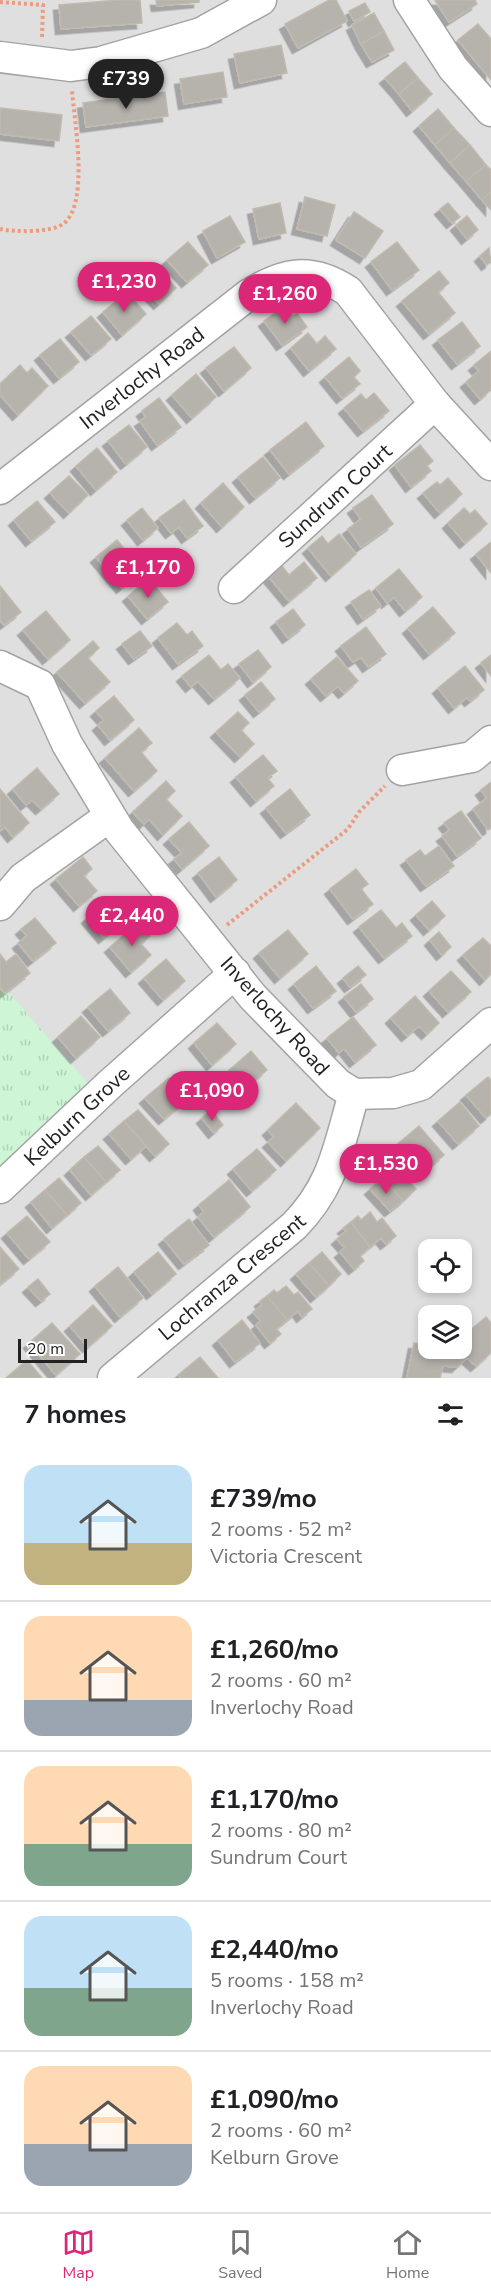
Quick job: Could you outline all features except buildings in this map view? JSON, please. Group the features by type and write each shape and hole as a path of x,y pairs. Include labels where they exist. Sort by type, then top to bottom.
{"street":[{"path":"0,57 71,66 101,62 201,33 261,0"},
{"path":"409,0 453,68 491,111"},
{"name":"Inverlochy Road","path":"0,489 248,295 273,280 307,275 328,278 348,291 435,404 491,465"},
{"name":"Sundrum Court","path":"234,588 435,404"},
{"name":"Inverlochy Road","path":"0,666 40,685 66,744 110,816 254,997 325,1072 354,1094"},
{"path":"402,770 472,757 491,741"},
{"path":"0,905 24,878 110,816"},
{"name":"Kelburn Grove","path":"0,1188 110,1084 235,973"},
{"path":"354,1094 393,1093 421,1085 491,1023"},
{"name":"Lochranza Crescent","path":"113,1378 294,1226 312,1208 331,1173 354,1094"}],"path":[{"path":"0,2 43,5 40,61"},
{"path":"0,229 34,231 62,225 71,216 79,187 71,66"},
{"path":"208,941 348,828 359,812 402,770"}],"shaded area":[{"path":"0,0 491,0 491,1378 0,1378"}],"green space":[{"path":"0,982 90,1086 0,1166"}]}
